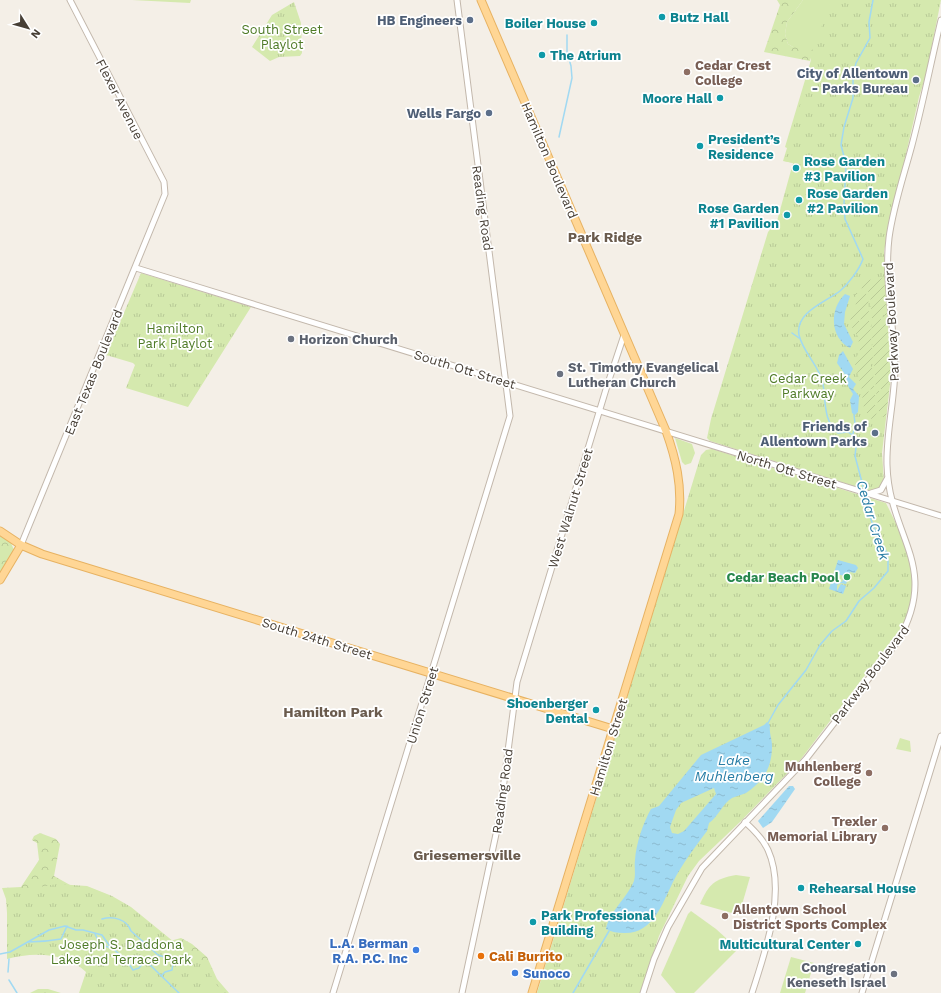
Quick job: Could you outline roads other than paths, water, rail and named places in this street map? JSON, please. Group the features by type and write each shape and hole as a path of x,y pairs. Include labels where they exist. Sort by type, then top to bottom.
{"main road":[{"name":"Hamilton Boulevard","path":"481,0 666,431 677,466 680,500"},
{"name":"Hamilton Street","path":"532,993 679,514 680,500"},
{"name":"South 24th Street","path":"0,531 21,545 49,556 613,729"},
{"path":"0,580 21,545"}],"street":[{"name":"Flexer Avenue","path":"70,0 164,182 165,199"},
{"name":"Reading Road","path":"457,0 474,149 507,381 510,416"},
{"name":"Parkway Boulevard","path":"643,991 665,933 691,884 711,856 806,758 898,641 908,625 917,599 917,571 912,553 891,501 888,478 887,444 894,395 895,367 888,267 889,238 941,20"},
{"name":"East Texas Boulevard","path":"21,545 165,199"},
{"name":"South Ott Street","path":"136,268 701,442"},
{"name":"West Walnut Street","path":"517,682 624,335"},
{"name":"Union Street","path":"333,993 510,416"},
{"name":"North Ott Street","path":"701,442 941,516"},
{"path":"868,493 881,490 888,478"},
{"name":"Reading Road","path":"462,993 499,820 517,682"},
{"path":"862,993 941,736"},
{"path":"745,822 764,842 769,851 774,882 774,908 770,934 752,993"}],"water":[{"path":"845,294 850,296 845,312 844,324 853,342 850,348 843,343 839,337 835,330 834,323 836,307"},
{"path":"843,351 853,369 849,377 856,384 853,389 859,396 858,412 855,415 852,413 850,400 853,394 847,384 846,376 837,363 839,355"},
{"path":"838,560 856,565 858,568 855,573 850,572 848,577 837,574 835,581 842,582 844,577 848,579 846,584 841,583 837,585 837,591 841,584 846,586 843,594 829,589"},
{"name":"Lake Muhlenberg","path":"767,722 770,725 772,754 769,767 758,784 746,793 734,797 709,823 707,831 680,869 660,908 649,923 642,929 634,932 619,933 606,929 614,911 634,881 638,841 651,809 659,806 701,755 764,725","holes":["714,788 716,794 684,831 678,834 672,833 670,827 676,810 681,803"]},
{"path":"789,786 793,786 795,789 772,822 763,828 758,821"}],"waterway":[{"name":"Cedar Creek","path":"864,490 855,456 857,438 848,432 838,433 830,423 827,417 821,377 819,371 801,342 799,327 802,320 813,308 840,291 847,284 863,259 845,219 844,203 846,164 841,145 844,127 853,98 853,75 856,63 870,38 869,22 873,0"},
{"path":"559,137 572,78 571,66 567,52 567,35"},
{"path":"792,333 799,338"},
{"path":"853,434 855,423 854,415"},
{"name":"Cedar Creek","path":"768,723 778,705 806,670 820,645 832,631 846,621 859,601 874,588 888,571 886,551 880,543 867,509 864,494"},
{"path":"102,919 115,918 123,921 131,931 158,955 171,959 173,963 172,970 165,972 161,976"},
{"name":"Cedar Creek","path":"0,954 10,952 49,930 65,926 76,930 83,930 102,935 109,945 127,961 133,970 139,968 143,963 148,963 179,993"},
{"path":"28,942 61,939 67,926"},
{"name":"Cedar Creek","path":"573,993 609,931"},
{"path":"95,934 100,944 113,949"},
{"path":"8,972 9,959"},
{"path":"9,980 17,993"}],"place":[{"name":"Butz Hall","path":"662,17"},
{"name":"HB Engineers","path":"470,20"},
{"name":"Boiler House","path":"594,23"},
{"name":"The Atrium","path":"542,55"},
{"name":"Cedar Crest College","path":"687,72"},
{"name":"City of Allentown - Parks Bureau","path":"916,80"},
{"name":"Moore Hall","path":"720,98"},
{"name":"Wells Fargo","path":"489,113"},
{"name":"President’s Residence","path":"700,146"},
{"name":"Rose Garden #3 Pavilion","path":"796,168"},
{"name":"Rose Garden #2 Pavilion","path":"799,200"},
{"name":"Rose Garden #1 Pavilion","path":"787,215"},
{"name":"Horizon Church","path":"291,339"},
{"name":"St. Timothy Evangelical Lutheran Church","path":"560,374"},
{"name":"Friends of Allentown Parks","path":"875,433"},
{"name":"Cedar Beach Pool","path":"847,577"},
{"name":"Shoenberger Dental","path":"596,710"},
{"name":"Muhlenberg College","path":"869,773"},
{"name":"Trexler Memorial Library","path":"885,828"},
{"name":"Rehearsal House","path":"801,888"},
{"name":"Allentown School District Sports Complex","path":"725,916"},
{"name":"Park Professional Building","path":"533,922"},
{"name":"Multicultural Center","path":"858,944"},
{"name":"L.A. Berman R.A. P.C. Inc","path":"416,950"},
{"name":"Cali Burrito","path":"481,956"},
{"name":"Sunoco","path":"515,973"},
{"name":"Congregation Keneseth Israel","path":"894,974"}],"district":[{"name":"Park Ridge","path":"605,237"},
{"name":"Hamilton Park","path":"333,712"},
{"name":"Griesemersville","path":"467,855"}],"park label":[{"name":"South Street Playlot","path":"282,36"},
{"name":"Hamilton Park Playlot","path":"175,336"},
{"name":"Cedar Creek Parkway","path":"808,386"},
{"name":"Joseph S. Daddona Lake and Terrace Park","path":"121,952"}]}
